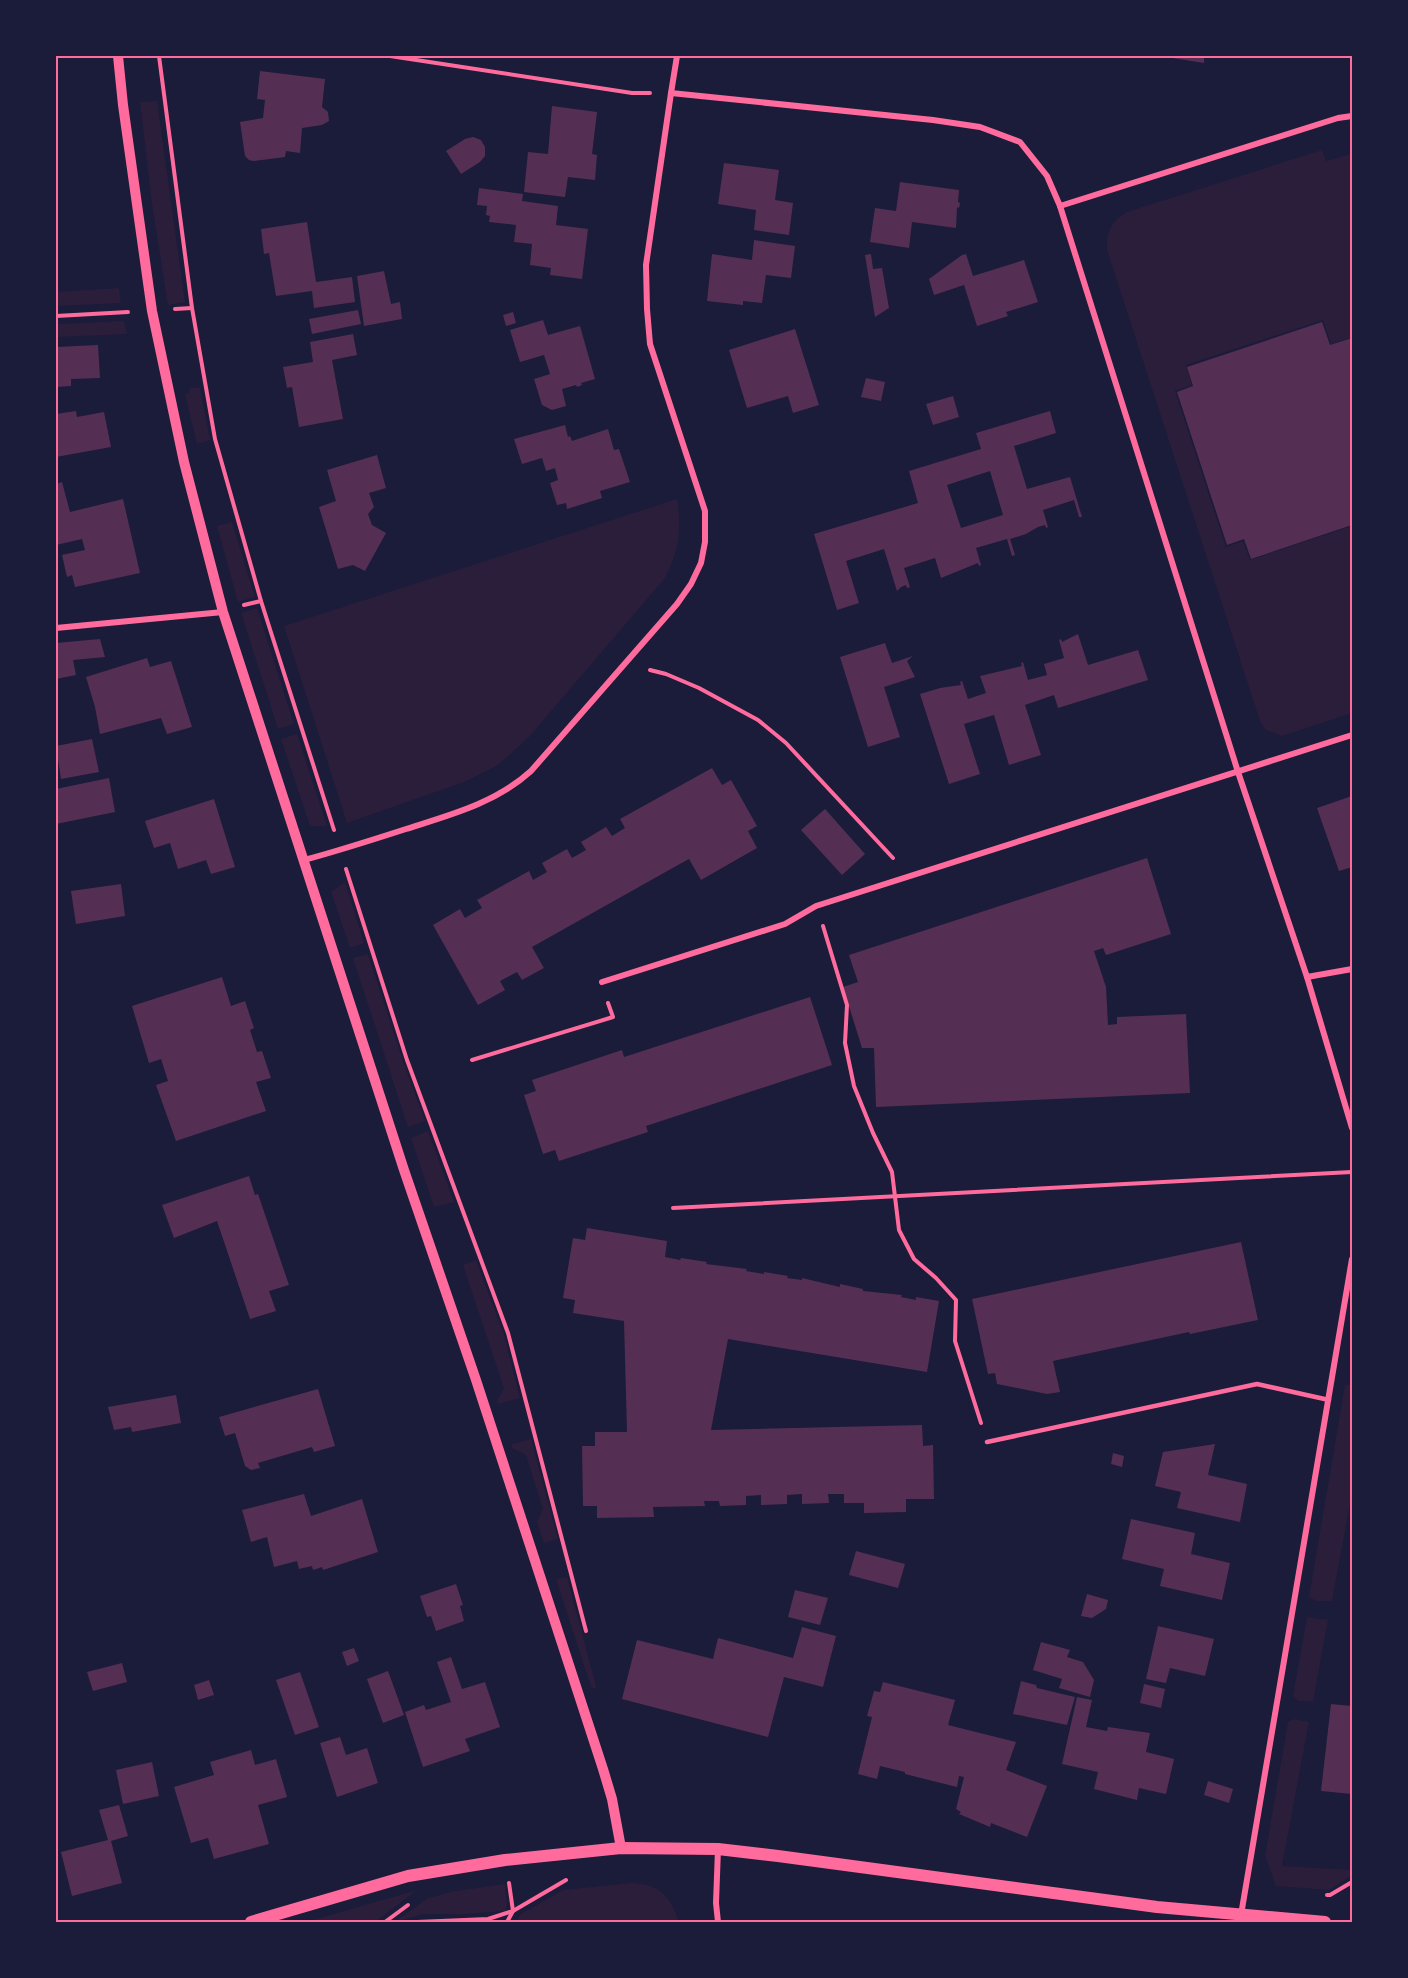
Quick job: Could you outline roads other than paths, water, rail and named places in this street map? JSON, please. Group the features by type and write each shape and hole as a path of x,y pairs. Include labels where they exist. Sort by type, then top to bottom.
{"main road":[{"path":"251,1923 408,1876 505,1860 621,1848 718,1849 838,1863 1156,1907 1325,1923"}],"street":[{"path":"118,56 152,311 184,462 223,612 404,1170 477,1380 606,1779 621,1848"},
{"path":"304,860 476,806 515,785 531,771 626,665 691,584 701,562 705,542 705,511 650,344 647,309 646,265 677,56"},
{"path":"672,93 933,120 980,127 1020,142 1047,176 1060,206 1238,772 1307,977 1353,1128"},
{"path":"1060,206 1338,118 1353,116"},
{"path":"56,628 223,612"},
{"path":"602,982 785,924 816,906 1353,735"},
{"path":"1307,977 1353,969"},
{"path":"1241,1916 1353,1259"},
{"path":"718,1849 716,1903 718,1923"}],"lane":[{"path":"987,1442 1257,1384 1329,1400"}]}
